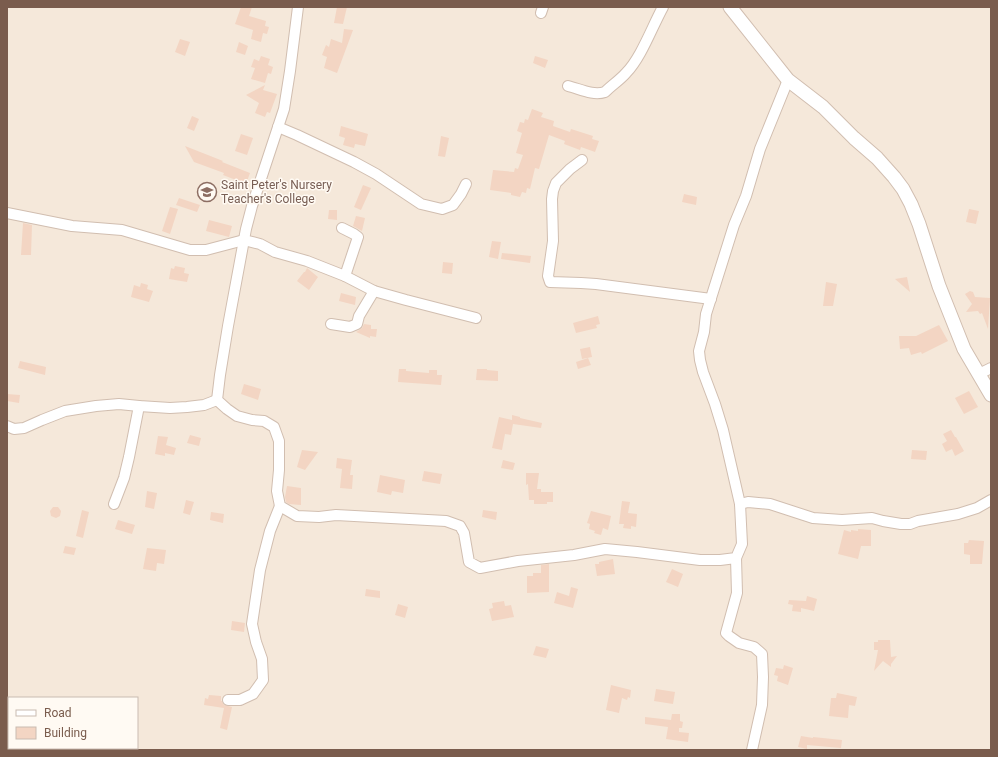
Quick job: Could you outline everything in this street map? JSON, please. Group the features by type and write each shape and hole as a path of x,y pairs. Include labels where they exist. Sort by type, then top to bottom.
{"street":[{"path":"217,400 235,283 244,240 252,206 284,109 298,7"},
{"path":"568,86 594,93 605,92 627,73 645,44 663,7"},
{"path":"730,7 788,80 823,107 854,138 877,158 903,189 919,224 939,286 964,349 991,395"},
{"path":"752,750 762,704 762,654 754,647 739,643 726,633 737,593 736,558 742,544 740,504 723,430 703,372 699,351 704,332 706,314 730,238 746,196 760,149 788,80"},
{"path":"278,127 354,162 376,174 421,204 442,209 453,205 466,184"},
{"path":"582,160 570,169 556,183 553,191 553,241 548,276 550,282 596,284 711,298"},
{"path":"7,213 72,226 122,230 190,250 206,250 244,240 260,244 275,252 307,261 345,276 374,290 476,318"},
{"path":"342,228 358,237 345,276"},
{"path":"331,324 350,327 357,324 359,316 374,290"},
{"path":"979,374 991,368"},
{"path":"7,426 14,429 24,428 64,411 96,406 119,404 170,408 204,405 217,400"},
{"path":"217,400 237,416 252,420 264,421 274,427 279,441 277,490 280,506 270,530 260,570 252,624 262,659 263,680 253,694 240,700 228,700"},
{"path":"114,504 126,471 140,406"},
{"path":"740,504 748,502 770,504 813,518 842,520 872,518 901,524 910,524 918,521 958,514 977,508 991,500"},
{"path":"280,506 297,516 336,516 446,521 460,526 464,533 469,562 480,568 518,561 605,550 637,552 700,560 736,558"}],"shaded area":[{"path":"7,7 991,7 991,750 7,750"}],"building":[{"path":"241,7 252,7 249,16 266,21 265,26 269,27 267,34 263,33 261,42 251,39 253,30 235,24"},
{"path":"337,7 347,7 343,24 334,23"},
{"path":"344,29 353,30 337,73 324,68 327,57 322,55 326,45 329,47 331,39 342,43"},
{"path":"180,39 190,42 185,56 175,52"},
{"path":"239,42 248,46 245,55 236,52"},
{"path":"261,56 270,59 268,65 273,67 271,74 268,73 265,83 251,79 255,68 251,67 254,59 259,61"},
{"path":"535,56 548,60 545,68 533,63"},
{"path":"265,85 263,90 277,94 270,113 267,112 265,117 255,113 259,103 246,95"},
{"path":"532,109 543,113 541,117 554,121 553,126 570,132 571,129 593,136 592,139 599,141 595,152 581,147 580,150 564,144 565,141 549,135 539,169 535,168 530,189 527,188 526,193 522,192 520,197 511,195 511,193 490,190 493,170 514,172 515,168 518,169 523,155 516,153 522,133 517,131 520,122 524,123 525,119 528,120"},
{"path":"192,116 199,119 194,131 187,128"},
{"path":"341,126 368,134 365,146 355,144 354,148 343,145 345,138 339,136"},
{"path":"241,134 253,138 247,155 235,151"},
{"path":"441,136 449,138 445,157 438,156"},
{"path":"185,146 250,173 246,184 223,175 224,173 194,162"},
{"path":"363,185 371,188 361,210 354,207"},
{"path":"684,194 697,197 696,205 682,202"},
{"path":"179,198 200,205 197,212 176,205"},
{"path":"170,207 178,209 170,234 162,231"},
{"path":"969,209 979,211 976,224 966,222"},
{"path":"329,210 337,210 337,220 328,219"},
{"path":"356,216 365,218 362,231 353,226"},
{"path":"209,220 232,226 229,237 206,231"},
{"path":"23,223 32,225 31,255 21,255"},
{"path":"492,241 501,242 498,259 489,257"},
{"path":"502,253 531,256 530,263 501,259"},
{"path":"443,262 453,263 452,274 442,273"},
{"path":"175,266 185,268 184,273 189,274 187,282 169,279 171,268 174,269"},
{"path":"307,268 318,277 309,290 297,281"},
{"path":"907,277 910,292 895,279"},
{"path":"826,282 837,284 833,306 823,306"},
{"path":"141,283 148,285 147,289 153,291 149,302 131,297 134,285 140,287"},
{"path":"970,291 973,292 975,297 990,298 988,329 982,313 980,314 978,311 966,312 972,304 965,294"},
{"path":"341,293 356,297 355,305 339,301"},
{"path":"598,316 600,324 596,325 597,328 576,333 573,323"},
{"path":"364,324 371,325 371,329 377,329 376,337 370,336 370,338 356,332 362,328"},
{"path":"939,325 948,341 922,354 921,352 911,355 909,348 900,349 899,336 916,336"},
{"path":"590,347 592,357 582,359 580,349"},
{"path":"588,358 591,365 578,369 576,362"},
{"path":"20,361 46,367 45,375 18,368"},
{"path":"399,369 429,373 429,370 437,370 437,375 442,375 441,385 398,382"},
{"path":"477,369 498,371 498,381 476,380"},
{"path":"244,384 261,389 258,400 241,394"},
{"path":"969,391 978,407 964,414 955,398"},
{"path":"7,394 20,395 19,403 7,401"},
{"path":"512,415 542,423 541,428 513,424 511,435 505,434 502,450 492,448 499,417 512,420"},
{"path":"951,430 964,451 955,456 952,449 946,452 942,444 947,441 943,434"},
{"path":"190,435 201,438 199,446 187,443"},
{"path":"158,436 168,437 166,445 176,448 174,455 165,453 165,456 155,454"},
{"path":"302,450 318,452 305,470 297,467"},
{"path":"912,450 927,451 926,460 911,459"},
{"path":"337,458 352,460 350,475 353,475 352,489 340,488 342,469 336,468"},
{"path":"503,460 515,463 513,470 501,468"},
{"path":"424,471 442,474 440,484 422,481"},
{"path":"526,473 539,473 537,489 541,489 541,492 553,492 553,502 547,502 547,504 534,504 534,500 529,500 528,484 526,485"},
{"path":"380,475 405,480 403,493 392,491 391,495 377,492"},
{"path":"287,486 301,488 301,505 289,504 286,502 285,497"},
{"path":"147,491 157,493 154,509 145,507"},
{"path":"186,500 194,502 190,515 183,513"},
{"path":"622,501 630,502 628,513 637,514 636,527 631,526 631,529 623,528 624,524 619,524"},
{"path":"53,507 58,507 61,511 60,516 56,518 51,516 50,511"},
{"path":"82,510 89,512 83,538 76,536"},
{"path":"483,510 497,512 496,520 482,517"},
{"path":"591,511 611,516 608,530 603,528 601,535 594,533 595,531 589,529 590,524 587,523"},
{"path":"211,512 224,514 223,523 210,520"},
{"path":"118,520 135,525 132,534 115,529"},
{"path":"858,529 871,530 871,546 861,546 858,559 838,554 844,530 851,532 851,530 858,531"},
{"path":"969,540 984,541 982,564 970,564 970,555 964,554 964,543 968,543"},
{"path":"65,546 76,548 74,555 63,553"},
{"path":"147,548 166,550 164,564 157,563 156,571 143,569"},
{"path":"613,559 615,574 597,576 595,564"},
{"path":"549,564 549,592 527,593 527,576 533,576 533,573 541,573 541,565"},
{"path":"672,569 683,574 678,587 666,582"},
{"path":"571,587 578,589 573,608 554,603 557,592 569,596"},
{"path":"366,589 380,591 380,598 365,596"},
{"path":"807,596 817,599 814,611 801,608 801,612 792,611 793,605 788,604 789,600 806,601"},
{"path":"504,601 505,606 511,605 514,617 492,621 489,609 493,608 492,603"},
{"path":"398,604 408,607 405,618 395,615"},
{"path":"232,621 245,623 244,632 231,630"},
{"path":"878,640 890,640 891,657 897,656 891,664 891,667 883,661 874,671 878,650 874,650 874,642 878,642"},
{"path":"536,646 549,649 546,658 533,655"},
{"path":"784,665 793,668 788,685 777,681 778,676 774,675 776,668 783,669"},
{"path":"611,685 631,690 630,698 628,697 627,700 622,698 619,713 606,710"},
{"path":"656,689 675,692 673,704 654,701"},
{"path":"837,693 857,697 855,706 849,705 848,718 829,716 831,698 836,698"},
{"path":"209,695 221,696 221,701 224,705 232,707 227,730 220,728 224,708 204,705 205,698 208,699"},
{"path":"672,714 680,714 680,721 683,722 682,728 679,728 679,732 689,733 688,742 666,739 668,727 645,724 645,717 671,720"},
{"path":"801,736 842,740 841,748 807,745 807,749 798,747"}],"place":[{"name":"Saint Peter's Nursery Teacher's College","path":"207,192"}]}
